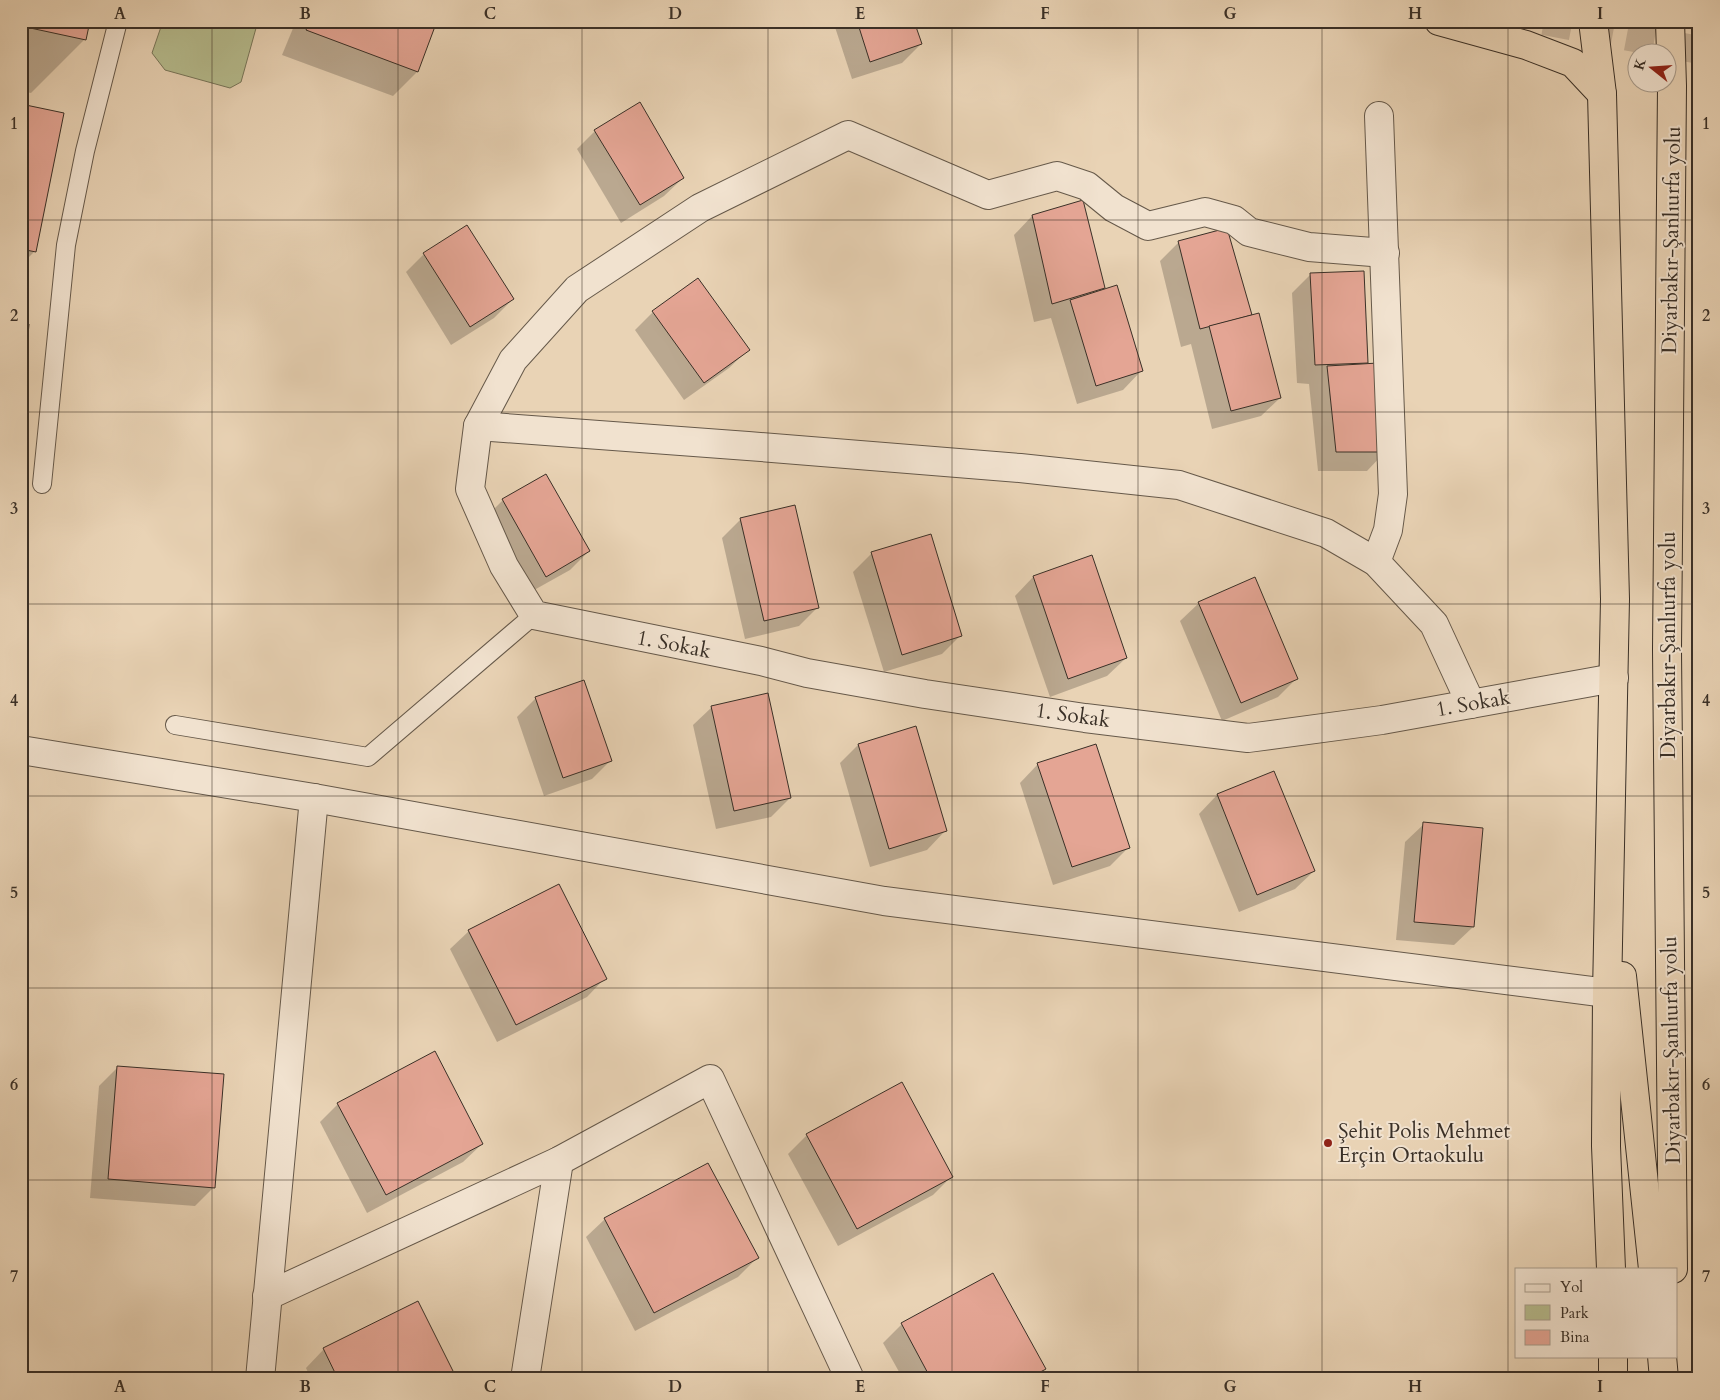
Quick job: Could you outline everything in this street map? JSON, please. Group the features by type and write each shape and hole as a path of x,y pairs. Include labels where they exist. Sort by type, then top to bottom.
{"highway":[{"path":"1439,21 1526,45 1573,63 1602,94"},
{"path":"1593,21 1602,94 1615,599 1607,993 1606,1146 1611,1268"},
{"name":"Diyarbakır-Şanlıurfa yolu","path":"1670,21 1672,96 1667,660 1673,1268"},
{"path":"1610,860 1653,1268"},
{"path":"1613,1358 1613,1379"},
{"path":"1662,1358 1664,1379"},
{"path":"1674,1358 1674,1379"}],"street":[{"path":"1376,562 1388,530 1393,494 1379,116"},
{"path":"534,616 504,566 470,489 478,426 513,360 577,289 700,208 848,136 988,195 1057,176 1087,186 1114,208 1148,226 1205,212 1234,220 1249,232 1309,247 1385,253"},
{"path":"478,426 1010,467 1179,485 1326,533 1376,562 1434,624 1470,704"},
{"name":"1. Sokak","path":"534,616 761,661 807,673 915,692 1085,718 1248,738 1382,720 1614,678"},
{"path":"21,750 314,798 884,901 1607,993"},
{"path":"260,1379 314,798"},
{"path":"267,1296 559,1161 710,1079 850,1379"},
{"path":"525,1379 559,1161"}],"lane":[{"path":"42,484 66,245 85,151 118,21"},
{"path":"175,725 368,757 534,616"}],"green space":[{"path":"163,21 258,21 241,82 230,88 165,70 152,53"}],"building":[{"path":"21,21 90,21 86,40 21,26"},
{"path":"310,21 437,21 418,72 306,30"},
{"path":"857,21 914,21 922,44 870,62"},
{"path":"640,102 684,178 640,205 594,130"},
{"path":"21,104 64,113 36,252 21,249"},
{"path":"1083,200 1105,288 1052,304 1032,215"},
{"path":"467,225 514,299 470,327 423,253"},
{"path":"1227,228 1252,315 1200,329 1178,241"},
{"path":"1364,271 1368,363 1315,365 1310,273"},
{"path":"698,278 750,350 704,383 652,311"},
{"path":"1117,285 1143,371 1096,386 1070,300"},
{"path":"1259,313 1281,398 1231,411 1209,326"},
{"path":"21,323 29,324 21,412"},
{"path":"1378,363 1387,452 1336,452 1327,366"},
{"path":"546,474 590,551 546,577 502,499"},
{"path":"795,505 819,608 764,621 740,518"},
{"path":"931,534 962,636 902,655 871,552"},
{"path":"1092,555 1127,658 1068,679 1033,576"},
{"path":"1255,577 1298,679 1241,703 1198,602"},
{"path":"584,680 612,761 563,778 535,697"},
{"path":"768,693 791,798 734,811 711,706"},
{"path":"916,726 947,831 889,849 858,744"},
{"path":"1096,744 1130,848 1072,867 1037,763"},
{"path":"1274,771 1315,871 1257,895 1217,794"},
{"path":"1423,822 1483,828 1474,927 1414,922"},
{"path":"559,884 607,979 516,1025 468,930"},
{"path":"435,1051 483,1144 386,1195 337,1103"},
{"path":"117,1066 224,1074 215,1188 108,1179"},
{"path":"902,1082 953,1177 857,1229 806,1134"},
{"path":"708,1163 759,1258 654,1313 604,1218"},
{"path":"993,1273 1046,1369 1027,1379 931,1379 901,1323"},
{"path":"418,1301 457,1379 338,1379 323,1348"},
{"path":"86,1375 131,1379 85,1379"}],"tunnel":[{"path":"1544,21 1699,50"}],"place":[{"name":"Şehit Polis Mehmet Erçin Ortaokulu","path":"1328,1143"}]}
